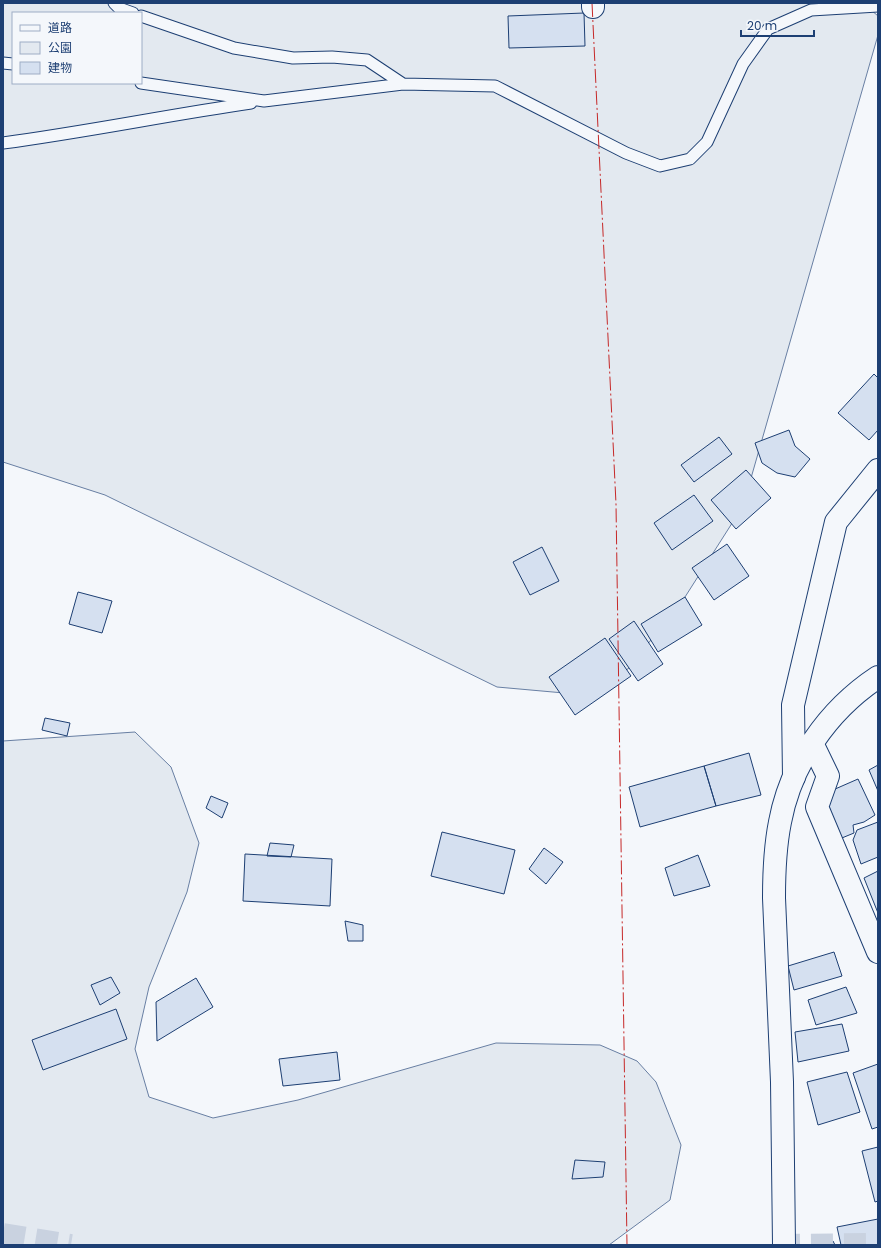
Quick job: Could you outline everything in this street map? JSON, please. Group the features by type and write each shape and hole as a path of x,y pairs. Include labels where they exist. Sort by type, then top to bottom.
{"street":[{"path":"794,777 793,705 836,522 878,470"},
{"path":"784,1245 782,1082 774,873 780,821 794,777 812,743 832,716 862,688 878,677"},
{"path":"812,743 828,776 817,807 878,952"}],"lane":[{"path":"114,3 119,8 130,12"},
{"path":"3,143 78,133 183,113 264,101 403,84 495,86 626,153 660,166 690,159 706,142 743,64 768,29 811,10 878,6"},
{"path":"142,16 234,48 293,58 332,57 366,60 403,84"},
{"path":"142,83 264,101"}],"green space":[{"path":"3,3 863,3 878,16 878,35 743,506 685,597 628,669 564,693 497,687 105,495 3,462"},
{"path":"135,732 171,767 199,843 187,892 149,987 135,1049 149,1097 213,1118 298,1100 496,1043 600,1045 637,1061 656,1082 681,1145 670,1200 609,1245 3,1245 3,741"}],"building":[{"path":"584,13 585,46 509,48 508,16"},
{"path":"874,374 878,378 878,430 869,440 838,413"},
{"path":"789,430 795,446 810,459 795,477 777,473 762,463 755,443"},
{"path":"719,437 732,454 694,482 681,465"},
{"path":"746,470 771,498 736,529 711,500"},
{"path":"694,495 713,521 672,550 654,523"},
{"path":"727,544 749,576 714,600 692,568"},
{"path":"542,547 559,581 530,595 513,562"},
{"path":"78,592 112,601 102,633 69,624"},
{"path":"685,597 702,625 658,652 641,624"},
{"path":"634,621 663,664 638,681 609,639"},
{"path":"605,638 631,676 575,715 549,677"},
{"path":"45,718 70,723 67,736 42,730"},
{"path":"749,753 761,795 716,806 704,766"},
{"path":"878,765 878,791 869,770"},
{"path":"704,766 716,806 640,827 629,787"},
{"path":"858,779 875,815 864,822 853,825 854,833 837,840 826,793"},
{"path":"211,796 228,803 222,818 206,808"},
{"path":"878,822 878,857 861,864 853,840 857,830"},
{"path":"442,832 515,850 504,894 431,876"},
{"path":"270,843 294,845 291,857 267,856"},
{"path":"544,848 563,862 546,884 529,869"},
{"path":"245,854 332,859 330,906 243,901"},
{"path":"698,855 710,886 674,896 665,868"},
{"path":"878,871 878,913 864,878"},
{"path":"345,921 363,925 363,941 348,941"},
{"path":"834,952 842,976 794,990 788,966"},
{"path":"111,977 120,993 100,1005 91,985"},
{"path":"196,978 213,1007 157,1041 156,1002"},
{"path":"846,987 857,1013 816,1025 808,1000"},
{"path":"116,1009 127,1039 43,1070 32,1040"},
{"path":"842,1024 849,1051 798,1062 795,1032"},
{"path":"337,1052 340,1080 283,1086 279,1059"},
{"path":"878,1064 878,1127 872,1129 853,1073"},
{"path":"847,1072 860,1112 818,1125 807,1082"},
{"path":"878,1147 878,1201 875,1202 862,1151"},
{"path":"575,1160 605,1162 603,1177 572,1179"},
{"path":"878,1219 878,1245 841,1245 837,1227"},
{"path":"833,1241 835,1245 818,1245"}],"tunnel":[{"path":"3,1234 71,1245"},
{"path":"778,1245 878,1244"}],"power":[{"path":"592,3 616,504 627,1245"}]}
